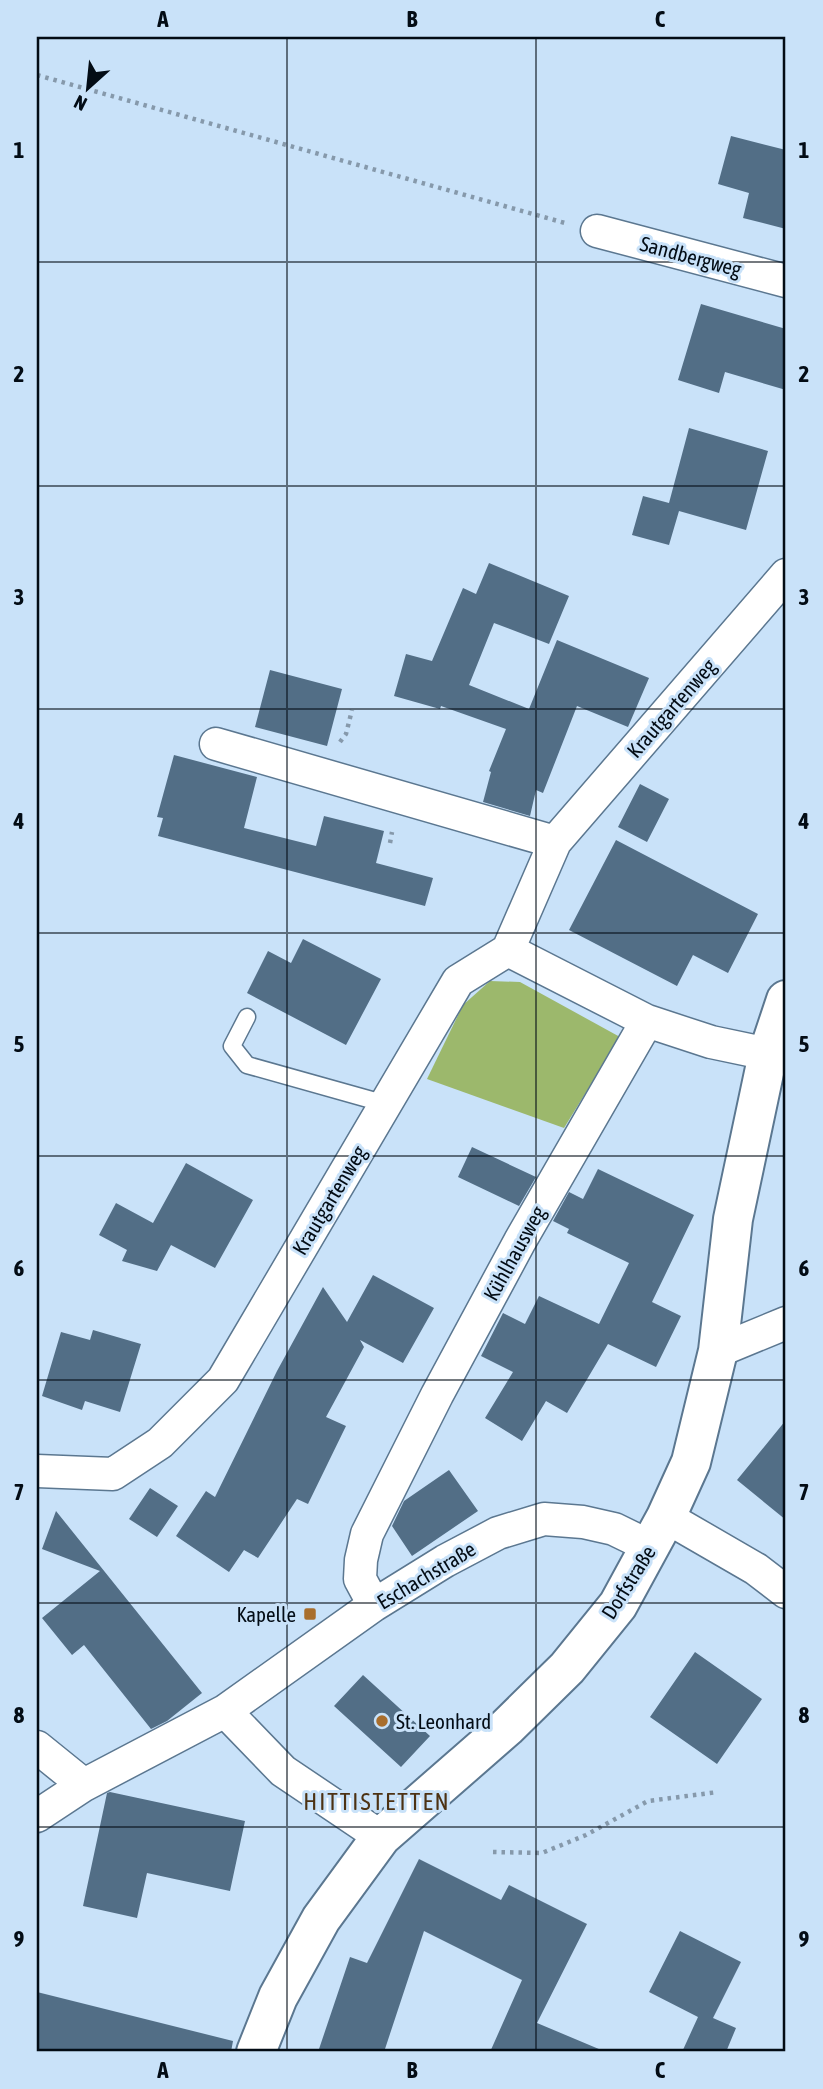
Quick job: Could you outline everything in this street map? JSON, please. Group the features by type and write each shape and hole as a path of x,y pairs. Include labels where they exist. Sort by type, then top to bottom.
{"main road":[{"name":"Dorfstraße","path":"256,2052 278,1997 321,1919 381,1837 508,1727 567,1668 618,1605 658,1532 691,1462 718,1351 733,1219 768,1054 786,1000"}],"street":[{"name":"Sandbergweg","path":"597,231 786,281"},
{"name":"Krautgartenweg","path":"38,1477 113,1474 160,1443 223,1380 458,981 508,950 555,842 786,575"},
{"path":"216,744 555,842"},
{"path":"508,950 647,1021 711,1042 768,1054"},
{"name":"Kühlhausweg","path":"374,1605 360,1579 367,1534 437,1395 520,1241 647,1021"},
{"path":"718,1351 786,1323"},
{"name":"Eschachstraße","path":"37,1816 84,1785 226,1711 374,1605 445,1561 498,1533 544,1519 658,1532 755,1569 786,1592"},
{"path":"226,1711 283,1771 381,1837"},
{"path":"37,1746 84,1785"}],"lane":[{"path":"247,1017 232,1046 247,1065 386,1104"}],"path":[{"path":"37,75 597,231"},
{"path":"494,1852 542,1853 586,1835 648,1801 718,1792"}],"green space":[{"path":"490,981 520,982 620,1037 564,1128 427,1079 463,1005"}],"building":[{"path":"731,136 786,150 786,229 743,218 749,193 718,184"},
{"path":"701,304 786,329 786,390 725,372 719,393 678,380"},
{"path":"689,428 768,451 746,530 679,511 669,545 632,535 643,496 669,503"},
{"path":"489,563 569,596 549,644 494,623 469,685 529,709 557,640 649,678 628,727 577,706 543,793 536,790 530,816 483,802 491,772 489,771 506,729 441,706 440,709 394,696 406,654 432,661 463,588 476,594"},
{"path":"270,670 342,689 327,746 255,727"},
{"path":"174,755 257,777 244,828 316,846 324,816 384,831 376,863 433,878 425,906 158,836 163,818 157,817"},
{"path":"640,784 669,799 647,842 618,827"},
{"path":"616,840 758,914 728,973 693,955 677,986 569,930"},
{"path":"303,939 381,979 346,1045 247,993 268,951 291,963"},
{"path":"472,1147 536,1177 519,1206 458,1177"},
{"path":"186,1163 253,1200 215,1268 171,1245 157,1271 122,1261 127,1250 99,1235 116,1203 153,1223"},
{"path":"598,1169 694,1215 652,1302 681,1316 656,1367 608,1344 567,1413 546,1401 522,1441 485,1418 513,1372 481,1356 503,1313 525,1324 539,1296 599,1324 629,1263 567,1233 569,1229 553,1221 569,1192 583,1199"},
{"path":"373,1275 434,1308 403,1363 360,1340 364,1347 326,1417 346,1426 308,1504 297,1499 258,1558 244,1550 229,1572 176,1536 206,1491 215,1497 277,1371 323,1287 347,1322"},
{"path":"93,1330 141,1344 120,1412 85,1401 82,1410 42,1396 61,1332 90,1340"},
{"path":"786,1420 786,1520 737,1480"},
{"path":"449,1470 478,1511 412,1556 392,1526 404,1501"},
{"path":"150,1488 178,1506 157,1537 129,1519"},
{"path":"56,1511 202,1693 167,1721 151,1729 84,1645 72,1655 42,1618 100,1571 42,1549"},
{"path":"695,1652 762,1699 717,1764 650,1717"},
{"name":"St. Leonhard","path":"363,1675 430,1736 401,1767 334,1706"},
{"path":"107,1793 245,1821 230,1891 147,1873 137,1918 83,1906"},
{"path":"419,1859 501,1900 509,1885 587,1924 537,2023 606,2052 490,2052 522,1980 424,1931 384,2052 318,2052 350,1957 367,1963"},
{"path":"680,1931 741,1962 713,2018 736,2028 726,2052 682,2052 698,2017 649,1992"},
{"path":"37,1992 233,2041 231,2052 37,2052"}],"place":[{"name":"Kapelle","path":"310,1614"},
{"name":"St. Leonhard","path":"382,1721"}],"district":[{"name":"HITTISTETTEN","path":"377,1801"}]}
